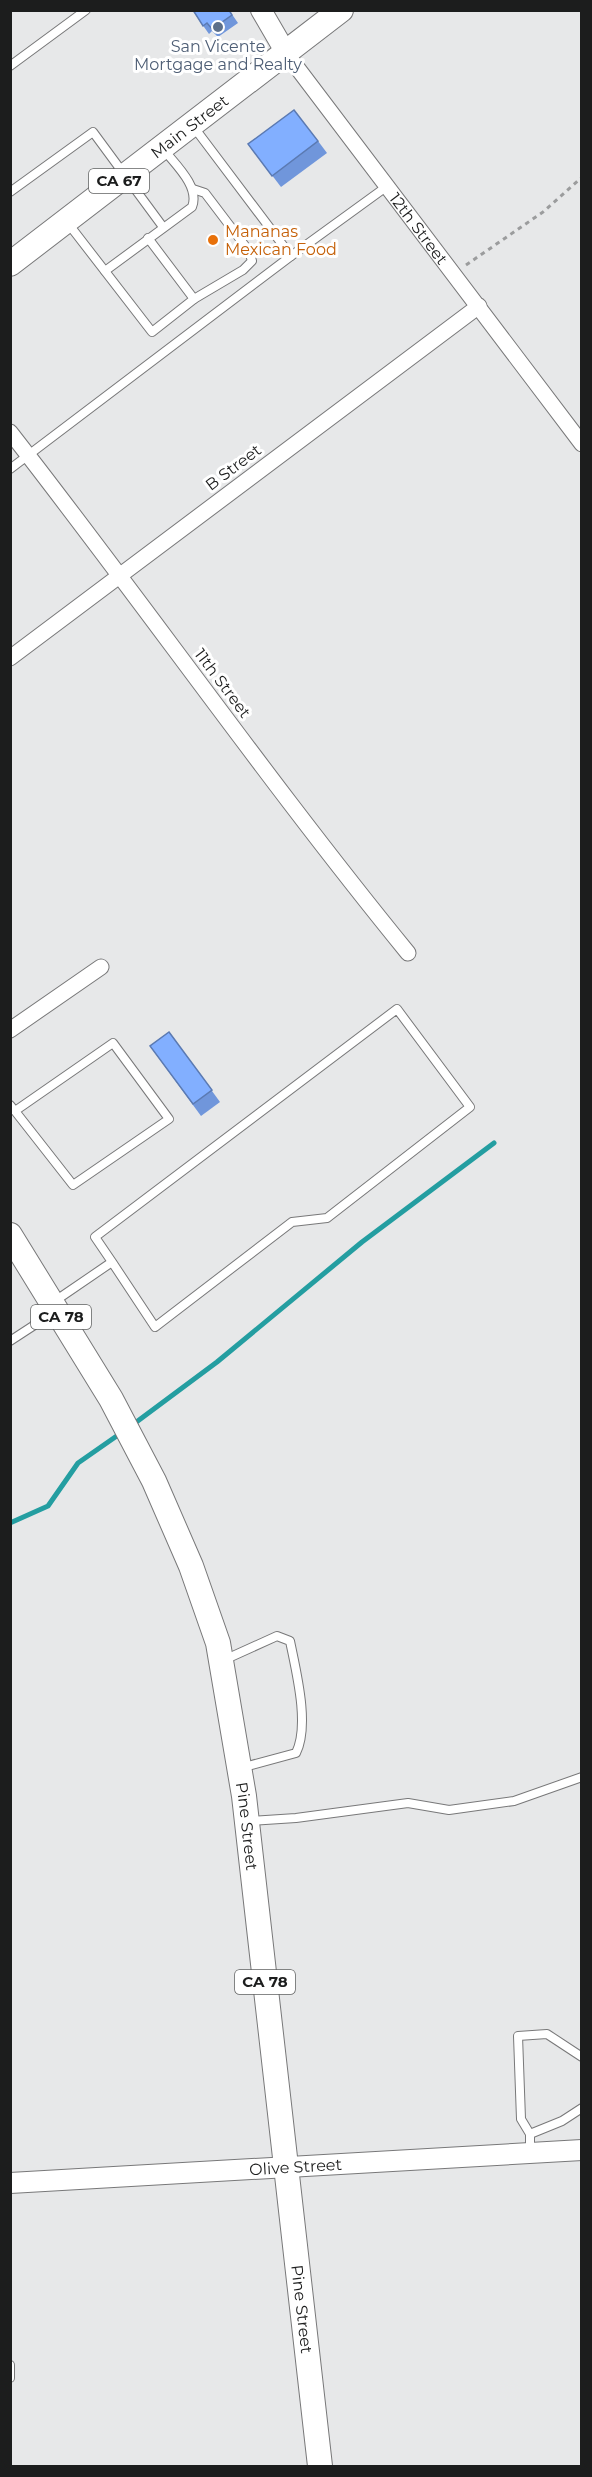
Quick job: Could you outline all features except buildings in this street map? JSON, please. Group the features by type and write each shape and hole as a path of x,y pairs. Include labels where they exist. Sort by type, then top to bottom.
{"main road":[{"name":"Main Street","path":"10,264 341,10"},
{"name":"Pine Street","path":"10,1235 111,1400 154,1481 190,1566 218,1643 247,1821 320,2466"}],"street":[{"name":"12th Street","path":"261,10 286,53 582,444"},
{"name":"B Street","path":"10,658 479,306"},
{"name":"11th Street","path":"10,432 120,575 328,856 408,952"},
{"path":"10,1030 101,967"},
{"name":"Olive Street","path":"10,2183 286,2167 530,2143 582,2150"}],"lane":[{"path":"10,66 86,10"},
{"path":"192,125 291,256"},
{"path":"10,192 93,132 163,228"},
{"path":"105,271 192,207 195,200 193,189 162,147"},
{"path":"10,469 386,187"},
{"path":"66,221 152,332 194,299 243,270 252,261 249,251 206,193 193,189"},
{"path":"148,238 194,299"},
{"path":"397,1009 470,1107 327,1218 292,1222 155,1326 112,1262 95,1236 397,1009"},
{"path":"113,1043 169,1119 73,1185 13,1108 113,1043"},
{"path":"10,1341 33,1326 52,1302 112,1262"},
{"path":"221,1661 277,1636 290,1641 300,1696 302,1741 296,1753 239,1769"},
{"path":"247,1821 297,1818 408,1803 448,1810 514,1801 582,1777"},
{"path":"582,2057 547,2034 518,2036 521,2119 530,2143 582,2108"},
{"path":"10,2365 10,2378"}],"path":[{"path":"454,274 543,212 582,177"}],"waterway":[{"path":"131,1426 217,1362 362,1242 494,1143"},
{"path":"10,1523 48,1506 78,1463 121,1433"}],"place":[{"name":"San Vicente Mortgage and Realty","path":"218,27"},
{"name":"Mananas Mexican Food","path":"213,240"}]}
